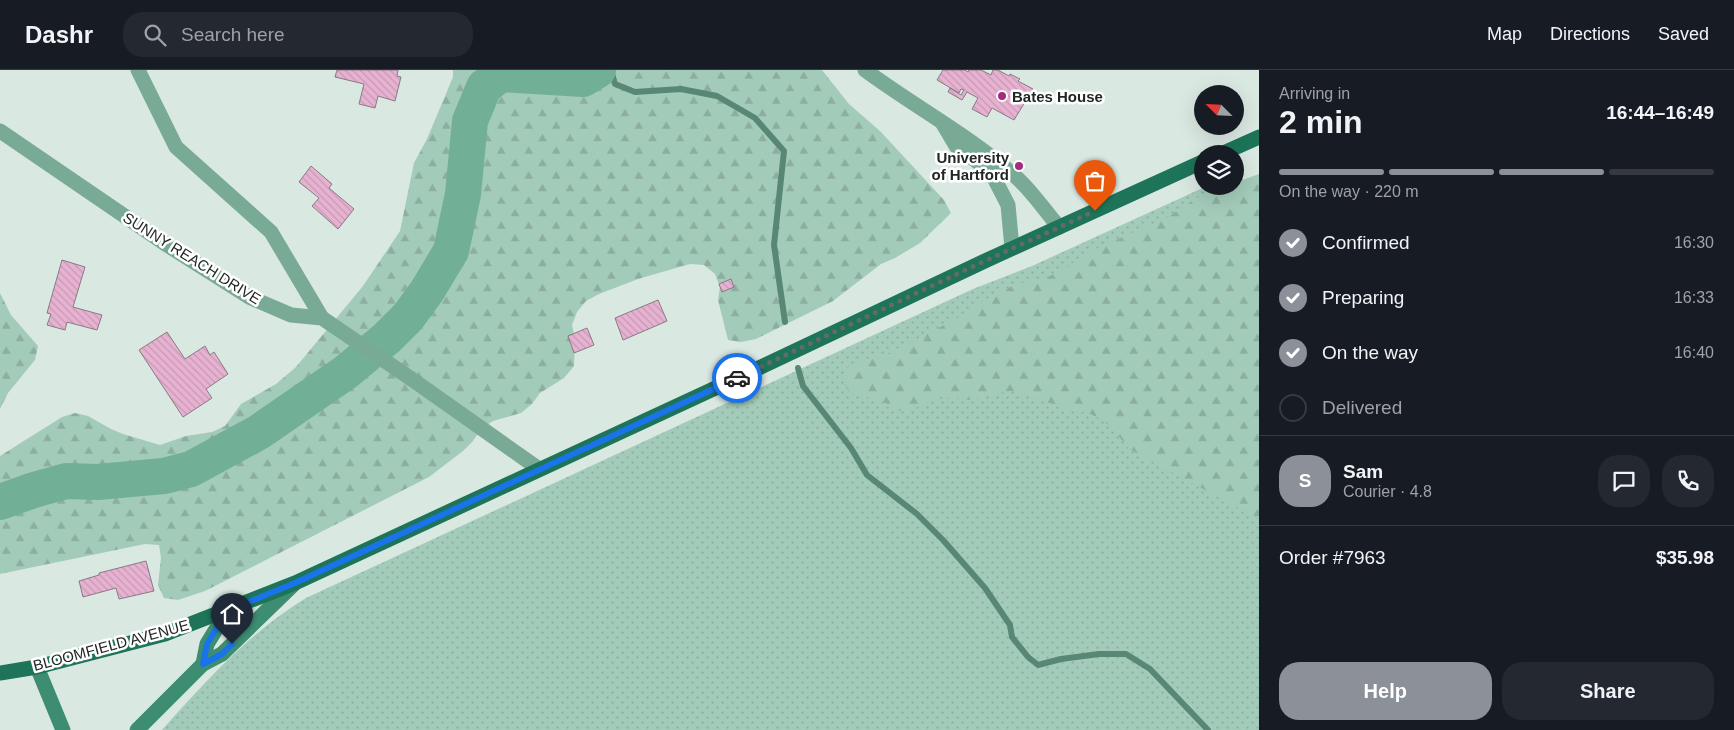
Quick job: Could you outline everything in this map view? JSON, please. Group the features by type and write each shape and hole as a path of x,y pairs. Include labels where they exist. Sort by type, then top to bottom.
{"main road":[{"path":"1240,145 1259,136"},
{"name":"BLOOMFIELD AVENUE","path":"0,673 37,667 164,634 295,583 763,366 1012,248 1194,166"},
{"path":"137,730 203,664 222,654 295,583"},
{"path":"203,664 207,644 218,626 236,607"},
{"path":"37,667 63,730"}],"street":[{"path":"138,70 176,148 271,232 322,318"},
{"path":"866,70 886,76 942,123 963,135 1018,178 1059,227"},
{"path":"942,123 956,146 990,172 1008,204 1012,248"},
{"name":"SUNNY REACH DRIVE","path":"0,131 167,245 249,297 291,315 322,318 413,380 538,470"}],"green space":[{"path":"453,70 822,70 849,104 880,131 944,200 951,213 920,243 881,264 833,301 756,339 741,342 728,340 718,300 720,287 715,274 704,265 690,264 638,279 599,294 586,301 577,312 572,325 575,339 574,366 564,378 540,393 532,404 521,413 493,421 481,429 463,451 429,477 205,591 178,600 164,598 158,585 161,558 159,545 145,544 0,574 0,456 62,417 75,413 88,416 123,434 160,445 186,436 212,432 225,426 241,404 276,384 296,367 363,286 400,231 414,163 427,139 453,77"},
{"path":"1259,174 1259,519 1129,449 1112,428 1101,419 1088,413 1061,408 1035,397 1009,391 968,400 953,397 939,399 913,409 899,411 876,398 862,397 849,392 842,379 848,366 887,354 959,317 993,295 1017,284 1045,278 1057,273 1091,251 1168,217 1201,195 1244,195 1244,180"},
{"path":"1244,180 1259,196 1259,730 162,730 212,676 247,642 286,611 306,598 973,289 1032,266 1194,192 1194,195 1244,195"},
{"path":"0,293 11,315 38,346 35,360 8,393 0,409"}],"building":[{"path":"337,70 398,70 397,76 401,77 395,101 378,96 375,108 359,104 364,84 335,77"},
{"name":"Bates House","path":"943,70 965,70 968,72 969,70 981,70 991,75 993,70 998,70 1020,79 1018,81 1033,89 1014,120 992,108 987,117 972,109 978,98 967,92 962,100 948,92 950,88 961,95 964,90 961,89 959,93 937,80"},
{"path":"311,166 332,184 329,188 354,209 338,229 312,206 319,198 299,182"},
{"path":"62,260 85,267 73,307 102,315 97,330 67,322 65,330 47,325 51,314 47,313"},
{"path":"731,279 734,287 722,292 719,284"},
{"path":"658,300 667,321 623,340 615,318"},
{"path":"587,328 594,345 574,353 568,336"},
{"path":"167,332 185,359 205,346 210,355 214,352 228,374 206,389 212,398 183,417 139,350"},
{"path":"146,561 154,591 119,599 116,588 83,597 79,581 99,575 99,573"}],"waterway":[{"path":"0,502 66,481 98,482 164,476 191,469 259,432 346,372 387,338 408,317 427,291 451,251 463,194 470,121 484,87 501,74 583,79 598,70"},
{"path":"611,70 615,84 635,92 681,89 717,96 755,118 784,151 774,245 785,322"},
{"path":"798,368 803,386 851,448 867,475 917,514 943,540 985,588 1010,625 1012,637 1028,657 1038,665 1061,659 1099,654 1126,654 1150,669 1208,730"}],"way so far":[{"path":"737,378 1095,211"}],"place":[{"name":"Bates House","path":"1002,96"},
{"name":"University of Hartford","path":"1019,166"}],"route":[{"path":"232,644 222,654 203,664 207,644 218,626 236,607 295,583 737,378"}]}
